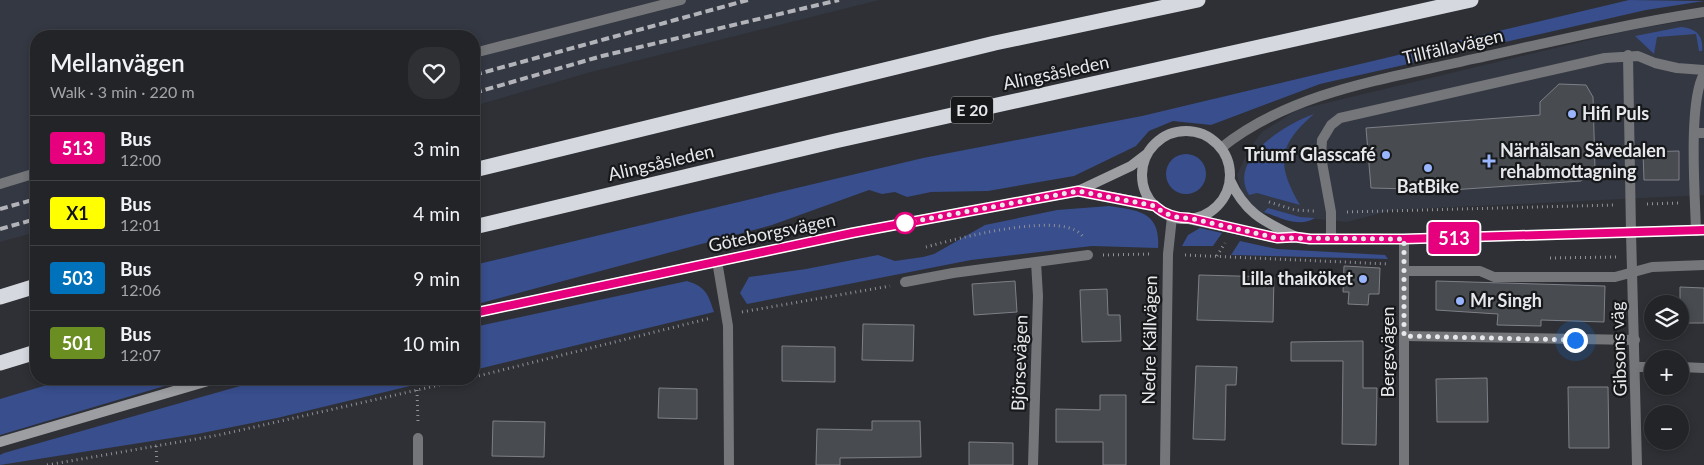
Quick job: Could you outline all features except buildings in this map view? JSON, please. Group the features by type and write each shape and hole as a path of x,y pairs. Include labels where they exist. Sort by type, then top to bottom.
{"highway":[{"path":"480,169 995,43 1198,0"},
{"name":"Alingsåsleden","path":"480,226 835,141 1472,0"},
{"path":"0,298 30,288"},
{"path":"0,363 30,354"}],"street":[{"path":"480,51 681,0"},
{"name":"Tillfällavägen","path":"1221,148 1234,138 1270,117 1311,98 1359,85 1612,28 1704,12"},
{"path":"1295,237 1248,209 1238,199 1230,180 1229,163 1221,148 1204,135 1183,131 1163,137 1148,153 1143,166 1142,180 1146,194 1155,206 1172,216 1189,218 1233,230 1277,238 1404,239 1700,230 1695,202 1699,133 1698,84 1704,72 1677,68 1655,63 1638,56 1628,55 1597,59 1340,118 1331,124 1322,140 1321,157 1331,212 1331,238"},
{"name":"Gibsons väg","path":"1628,55 1637,465"},
{"name":"Göteborgsvägen","path":"480,312 861,231 1078,191 1131,166 1148,153"},
{"path":"0,184 30,175"},
{"path":"1189,218 1206,214 1213,210 1224,197 1230,180"},
{"name":"Göteborgsvägen","path":"1078,191 1155,206"},
{"name":"Nedre Källvägen","path":"1165,465 1168,254 1172,216"},
{"name":"Bergsvägen","path":"1404,239 1404,465"},
{"path":"905,282 953,273 1088,255"},
{"path":"717,261 727,314 730,369 729,465"},
{"name":"Björsevägen","path":"1033,465 1038,296 1036,262"},
{"path":"1404,271 1480,271 1494,277 1614,277 1633,270 1652,267 1704,265"},
{"path":"1404,336 1635,340"},
{"path":"1636,367 1644,367"},
{"path":"1689,367 1704,368"},
{"path":"0,442 195,385"},
{"path":"418,438 418,465"}],"path":[{"path":"1248,209 1259,199 1296,210 1331,212 1695,202"},
{"path":"926,246 985,233 1055,225 1073,228 1083,236 1088,255"},
{"path":"1217,256 1233,230"},
{"path":"480,376 727,314 905,282"},
{"path":"47,465 305,417 439,385"},
{"path":"416,390 418,438"},
{"path":"156,446 157,465"}],"shaded area":[{"path":"0,0 879,0 591,72 480,104 480,30 30,30 30,234 0,242"},
{"path":"1629,0 1704,1 1646,10 1320,84 1211,125 1173,121 1149,131 1136,146 1074,176 988,191 931,192 907,197 895,192 882,194 869,190 772,225 480,303 480,264 923,158 1142,116"},
{"path":"1704,18 1704,195 1393,210 1347,222 1259,213 1243,196 1237,175 1249,149 1262,132 1297,110 1635,29"},
{"path":"1681,27 1698,33 1702,41 1702,51 1699,51 1696,34 1657,37 1654,54 1635,36"},
{"path":"1314,114 1293,136 1284,156 1287,178 1300,205 1257,193 1249,195 1244,182 1246,169 1253,156 1275,135"},
{"path":"1182,154 1190,154 1197,157 1203,163 1206,174 1203,185 1197,191 1190,194 1182,194 1175,191 1169,185 1166,178 1166,170 1169,163 1175,157"},
{"path":"1109,206 1138,212 1151,220 1156,227 1158,248 1092,246 971,260 747,304 740,293 749,277 806,269 878,255 895,261 923,257 934,254 985,225 1057,210"},
{"path":"1268,208 1300,217 1315,218 1303,222 1290,221 1264,212"},
{"path":"1200,228 1222,233 1213,246 1182,246 1188,235"},
{"path":"1240,241 1277,249 1385,255 1388,259 1231,255"},
{"path":"687,281 705,292 714,312 480,369 480,326"},
{"path":"47,385 168,385 0,435 0,399"},
{"path":"244,385 414,385 277,418 197,434 0,465 0,455"}],"railway":[{"path":"480,73 748,0"},
{"path":"480,91 602,56 839,0"},
{"path":"0,209 30,201"},
{"path":"0,229 30,221"}],"bus line":[{"name":"513","path":"480,312 527,300 852,233 1078,191 1155,206 1163,212 1178,218 1189,218 1233,230 1277,238 1404,239 1704,230"}],"place":[{"name":"Hifi Puls","path":"1572,114"},
{"name":"Triumf Glasscafé","path":"1386,155"},
{"name":"Närhälsan Sävedalen rehabmottagning","path":"1489,161"},
{"name":"BatBike","path":"1428,168"},
{"name":"Lilla thaiköket","path":"1363,279"},
{"name":"Mr Singh","path":"1460,301"}],"route":[{"path":"905,223 1078,191 1155,206 1163,212 1178,218 1189,218 1233,230 1277,238 1404,239 1404,336 1575,340"}]}
